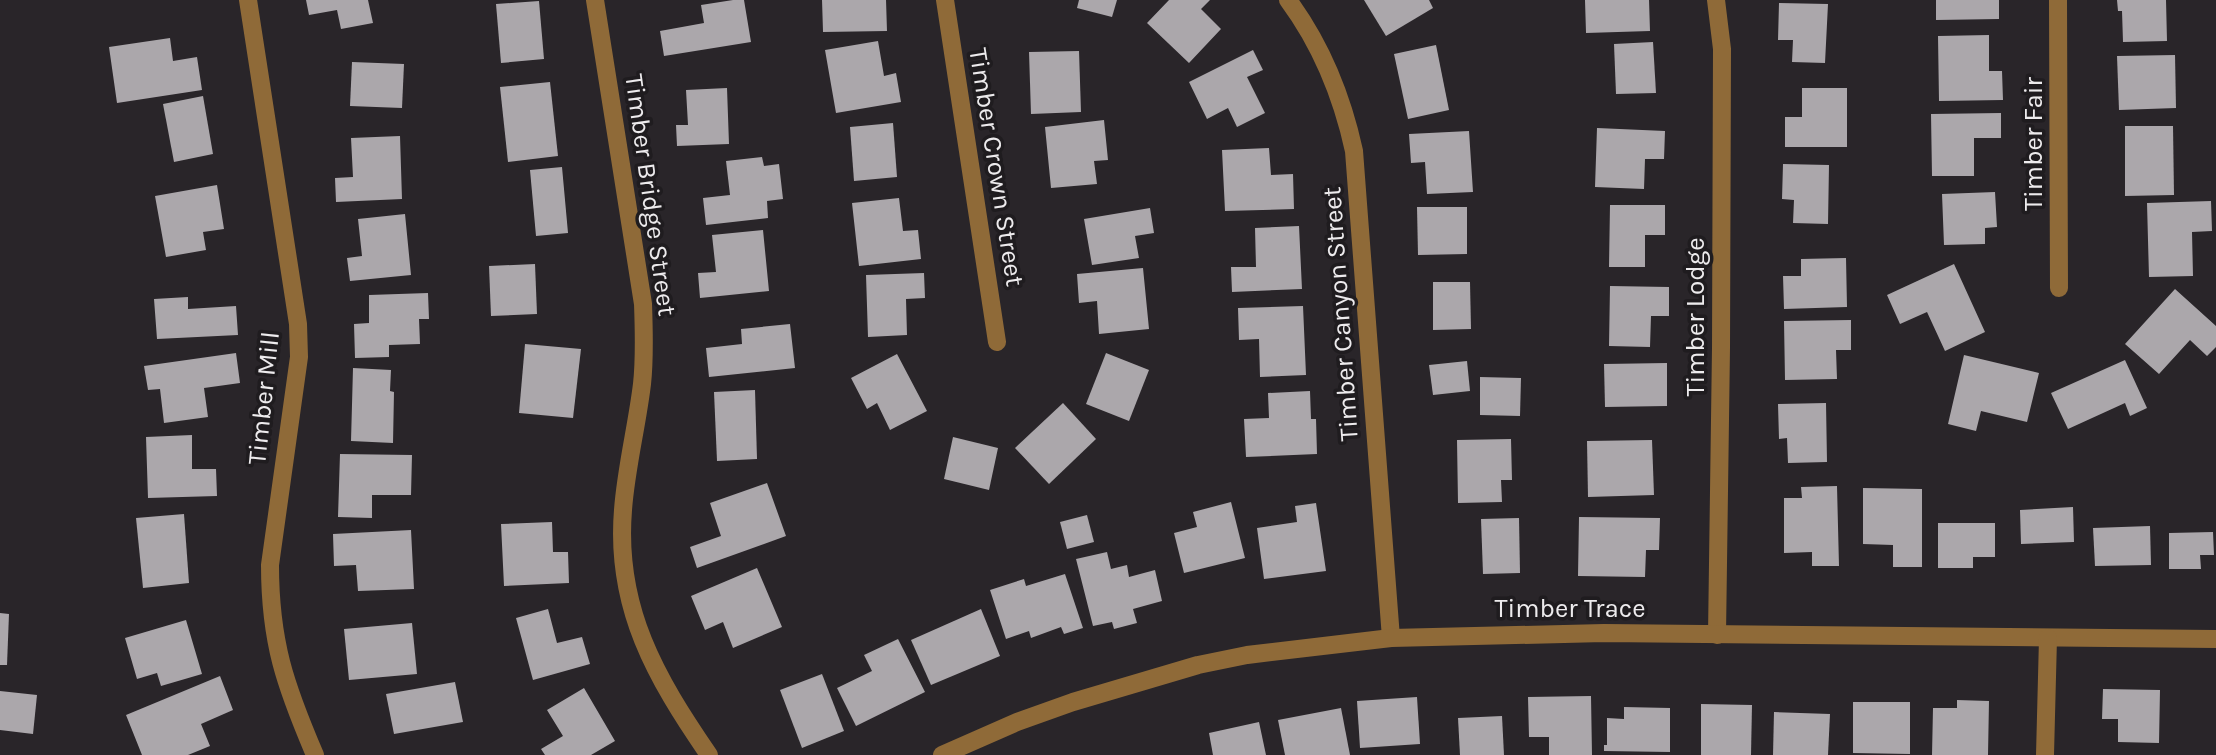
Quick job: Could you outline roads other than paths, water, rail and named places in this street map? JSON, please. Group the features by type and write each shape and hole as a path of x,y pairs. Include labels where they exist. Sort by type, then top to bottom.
{"street":[{"name":"Timber Mill","path":"248,0 298,324 299,357 270,565 270,599 281,665 291,698 315,755"},
{"name":"Timber Bridge Street","path":"595,0 643,304 642,383 623,510 626,579 633,612 658,675 709,755"},
{"name":"Timber Crown Street","path":"945,0 997,342"},
{"name":"Timber Canyon Street","path":"1288,0 1318,47 1334,80 1354,151 1391,638"},
{"name":"Timber Lodge","path":"1716,0 1722,49 1717,635"},
{"name":"Timber Fair","path":"2058,0 2059,288"},
{"name":"Timber Trace","path":"942,755 1017,722 1073,702 1198,665 1247,655 1391,638 1513,634 2216,639"},
{"path":"2045,755 2048,638"}]}
